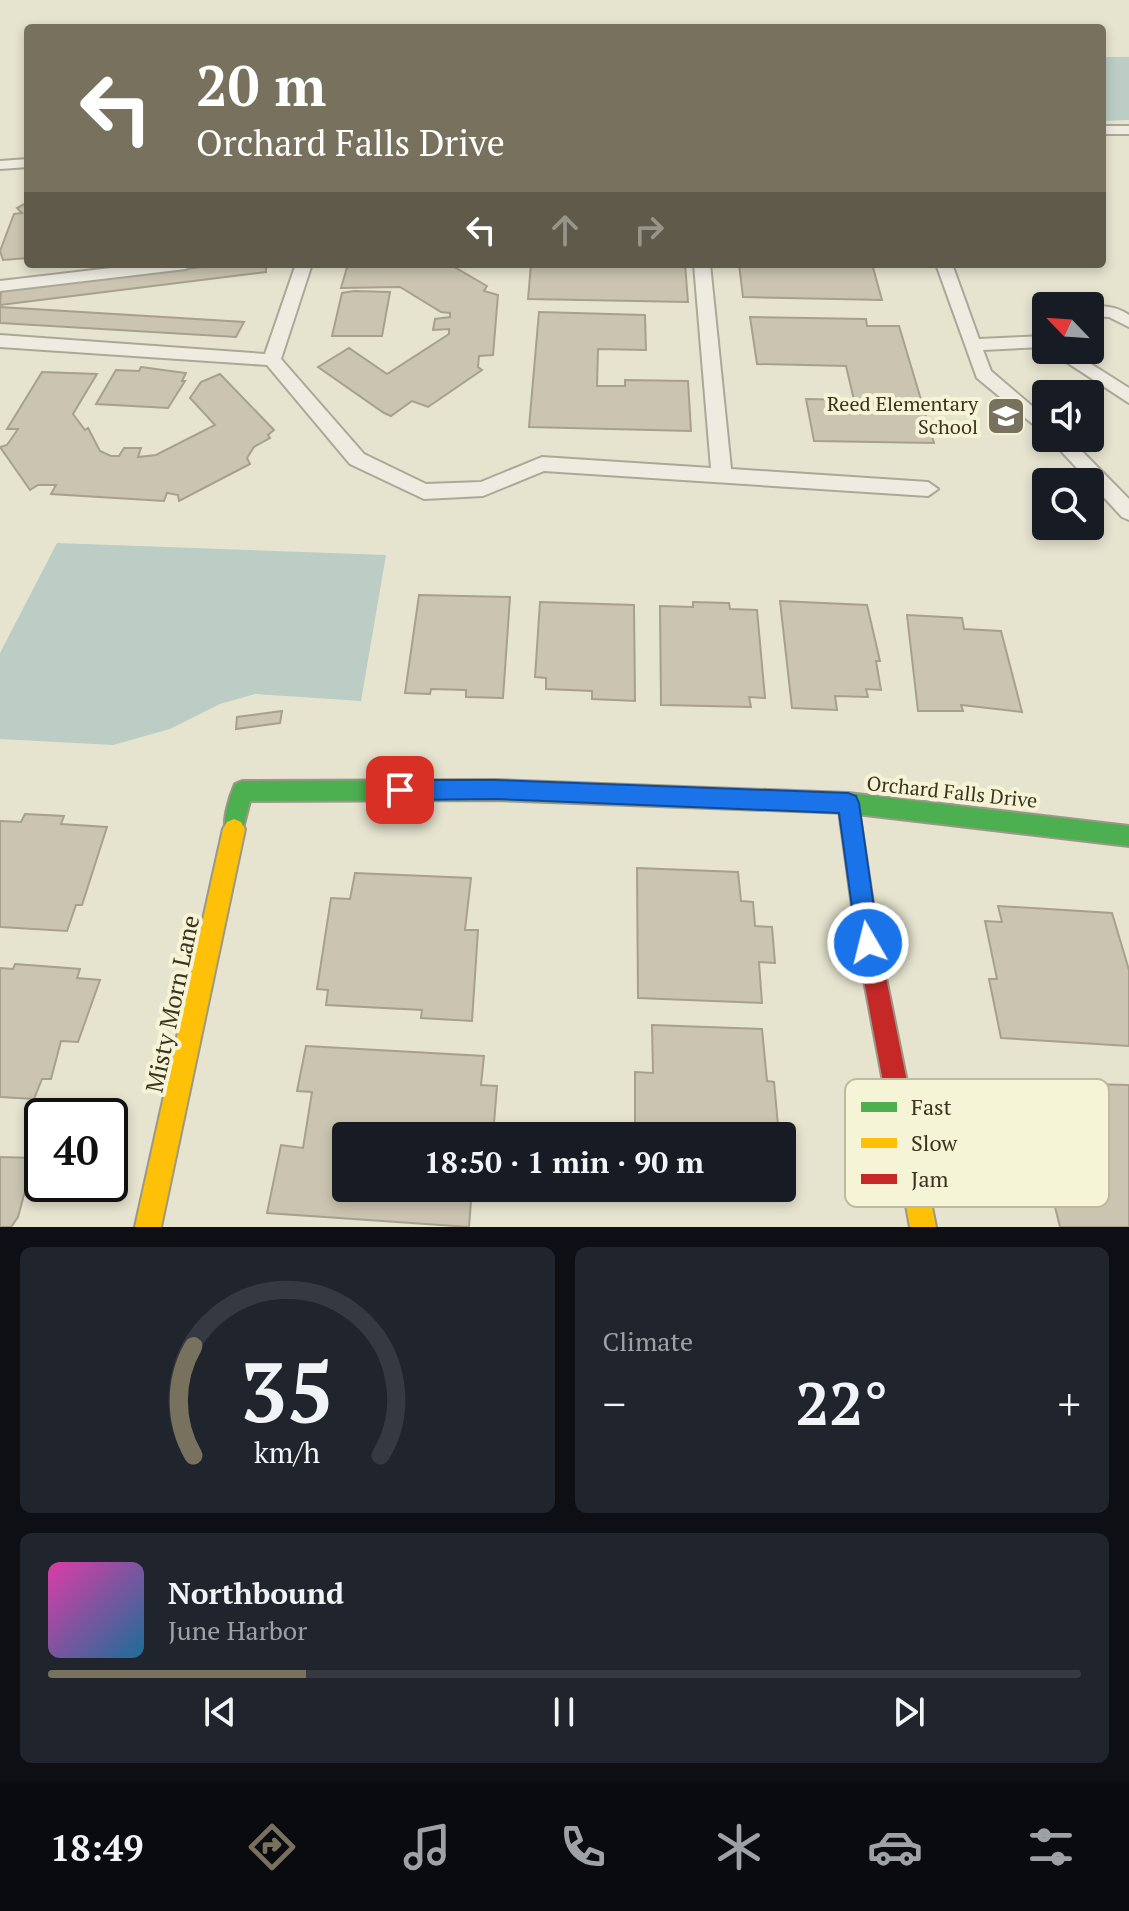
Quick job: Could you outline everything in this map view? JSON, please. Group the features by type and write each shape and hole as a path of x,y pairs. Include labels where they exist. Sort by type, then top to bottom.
{"street":[{"name":"Orchard Falls Drive","path":"242,791 495,790 848,803 1129,836"},
{"name":"Misty Morn Lane","path":"148,1227 242,791"},
{"path":"848,803 868,943 894,1079"},
{"path":"919,1207 923,1227"}],"lane":[{"path":"1106,130 1129,130"},
{"path":"0,165 24,163"},
{"path":"0,286 152,268"},
{"path":"272,360 303,268"},
{"path":"702,268 720,430 721,475"},
{"path":"945,268 983,374 1032,416"},
{"path":"1104,312 1113,312 1129,322"},
{"path":"0,341 272,360 357,459 424,492 483,489 542,464 928,489"},
{"path":"972,345 1032,342"},
{"path":"1081,364 1129,397"},
{"path":"1071,452 1129,512"}],"shaded area":[{"path":"1106,57 1129,57 1129,120 1106,121"},
{"path":"57,543 386,555 361,701 255,694 220,704 170,729 113,745 0,739 0,653"}],"building":[{"path":"24,204 24,258 3,260 0,251 14,214 22,213 17,208"},
{"path":"193,268 266,268 266,272 0,305 1,291"},
{"path":"347,268 456,268 487,286 484,291 498,295 493,355 479,356 478,367 482,370 428,407 412,401 391,416 384,413 318,367 349,348 387,374 449,334 449,329 433,330 435,319 450,317 450,313 441,312 400,287 341,288"},
{"path":"531,268 685,268 688,302 528,299"},
{"path":"739,268 873,268 882,300 743,297"},
{"path":"390,292 382,336 332,336 342,293"},
{"path":"0,307 244,322 236,337 0,323"},
{"path":"539,312 645,315 646,350 598,349 597,386 625,386 625,380 688,381 691,431 529,427"},
{"path":"750,317 866,319 867,326 899,326 934,443 814,441 806,399 854,400 846,366 757,364"},
{"path":"141,367 186,373 182,381 185,381 168,408 96,404 116,370 139,371"},
{"path":"42,372 97,374 73,414 85,430 88,428 100,451 111,456 119,456 124,448 141,448 138,457 156,455 215,425 190,398 201,382 220,374 274,430 268,435 270,438 254,447 247,458 250,464 179,501 178,495 167,493 164,501 51,494 56,485 38,485 30,490 0,447 7,445 18,429 7,429"},
{"path":"419,595 510,597 503,698 466,697 466,690 431,689 430,694 405,693"},
{"path":"780,601 867,605 880,661 876,661 881,690 866,689 868,697 835,696 837,710 792,708"},
{"path":"540,602 634,605 635,701 592,699 592,691 546,689 546,678 535,677"},
{"path":"693,602 729,603 730,609 757,610 765,698 749,697 751,707 661,705 660,606 693,607"},
{"path":"907,615 962,618 964,629 1001,631 1022,712 961,705 963,711 918,711"},
{"path":"282,711 280,723 236,729 237,717"},
{"path":"25,814 64,816 61,824 107,827 82,905 76,905 67,931 0,927 0,821 21,822"},
{"path":"637,868 738,872 741,901 753,902 755,926 772,927 775,963 759,962 762,1003 638,998"},
{"path":"355,873 471,878 465,930 478,930 472,1021 421,1018 422,1010 326,1005 328,990 317,989 331,898 350,899"},
{"path":"998,906 1112,913 1129,970 1129,1046 1001,1038 989,979 997,979 985,921 1002,922"},
{"path":"15,964 80,969 77,978 100,980 78,1042 61,1041 51,1079 42,1079 34,1098 0,1097 0,968 13,969"},
{"path":"652,1025 762,1029 767,1081 774,1082 778,1122 635,1122 635,1072 653,1073"},
{"path":"306,1046 484,1056 481,1085 497,1086 494,1122 332,1122 332,1202 471,1202 469,1227 267,1213 281,1145 303,1148 312,1092 297,1091"},
{"path":"1109,1084 1129,1085 1129,1227 1060,1227 1055,1207 1109,1207"},
{"path":"0,1157 24,1158 24,1195 18,1217 11,1227 0,1227"}],"traffic: fast":[{"path":"234,829 242,791 495,790 848,803 1129,836"}],"traffic: slow":[{"path":"148,1227 234,829"},
{"path":"919,1207 923,1227"}],"traffic: jam":[{"path":"848,803 868,943 894,1079"}],"place":[{"name":"Reed Elementary School","path":"1006,416"}],"route":[{"path":"400,790 495,790 848,803 868,943"}]}
